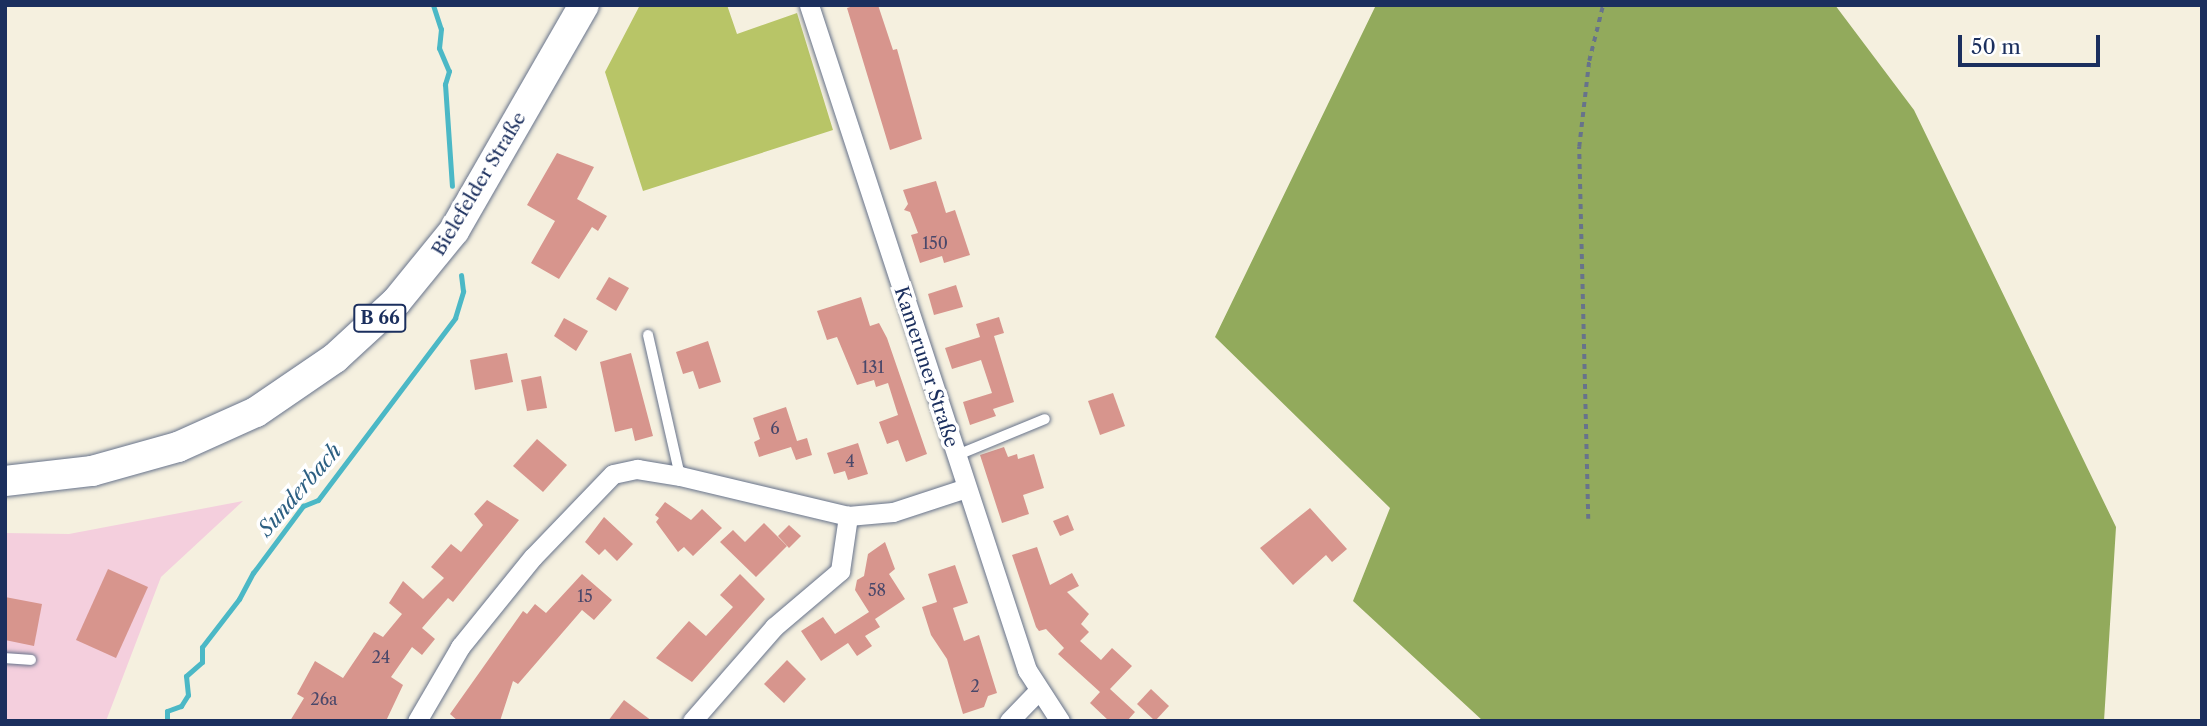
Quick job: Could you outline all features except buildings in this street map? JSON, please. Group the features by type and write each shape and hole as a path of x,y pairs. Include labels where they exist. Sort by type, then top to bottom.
{"main road":[{"name":"Bielefelder Straße","path":"5,481 92,471 178,447 256,412 335,358 396,303 454,231 584,5"}],"street":[{"name":"Kameruner Straße","path":"808,5 1027,670 1038,691 1060,721"},
{"path":"417,721 460,647 533,557 613,474 637,469 680,476 848,516 893,512 966,488"},
{"path":"692,721 774,627 840,571 848,516"},
{"path":"1009,721 1038,691"}],"lane":[{"path":"648,335 680,476"},
{"path":"955,456 1045,419"},
{"path":"5,658 31,660"}],"path":[{"path":"1588,519 1579,147 1589,61 1602,5"}],"shaded area":[{"path":"243,501 161,577 106,721 5,721 5,533 69,534"}],"green space":[{"path":"640,5 727,5 737,34 797,13 833,130 643,191 605,72"},
{"path":"1376,5 1835,5 1914,110 2116,527 2104,721 1483,721 1353,601 1390,508 1215,337"}],"waterway":[{"name":"Sunderbach","path":"433,5 441,29 439,48 449,71 445,84 452,186"},
{"name":"Sunderbach","path":"167,721 167,711 181,706 188,695 186,676 202,662 202,647 239,599 253,573 303,506 318,500 455,318 463,291 461,275"}]}
